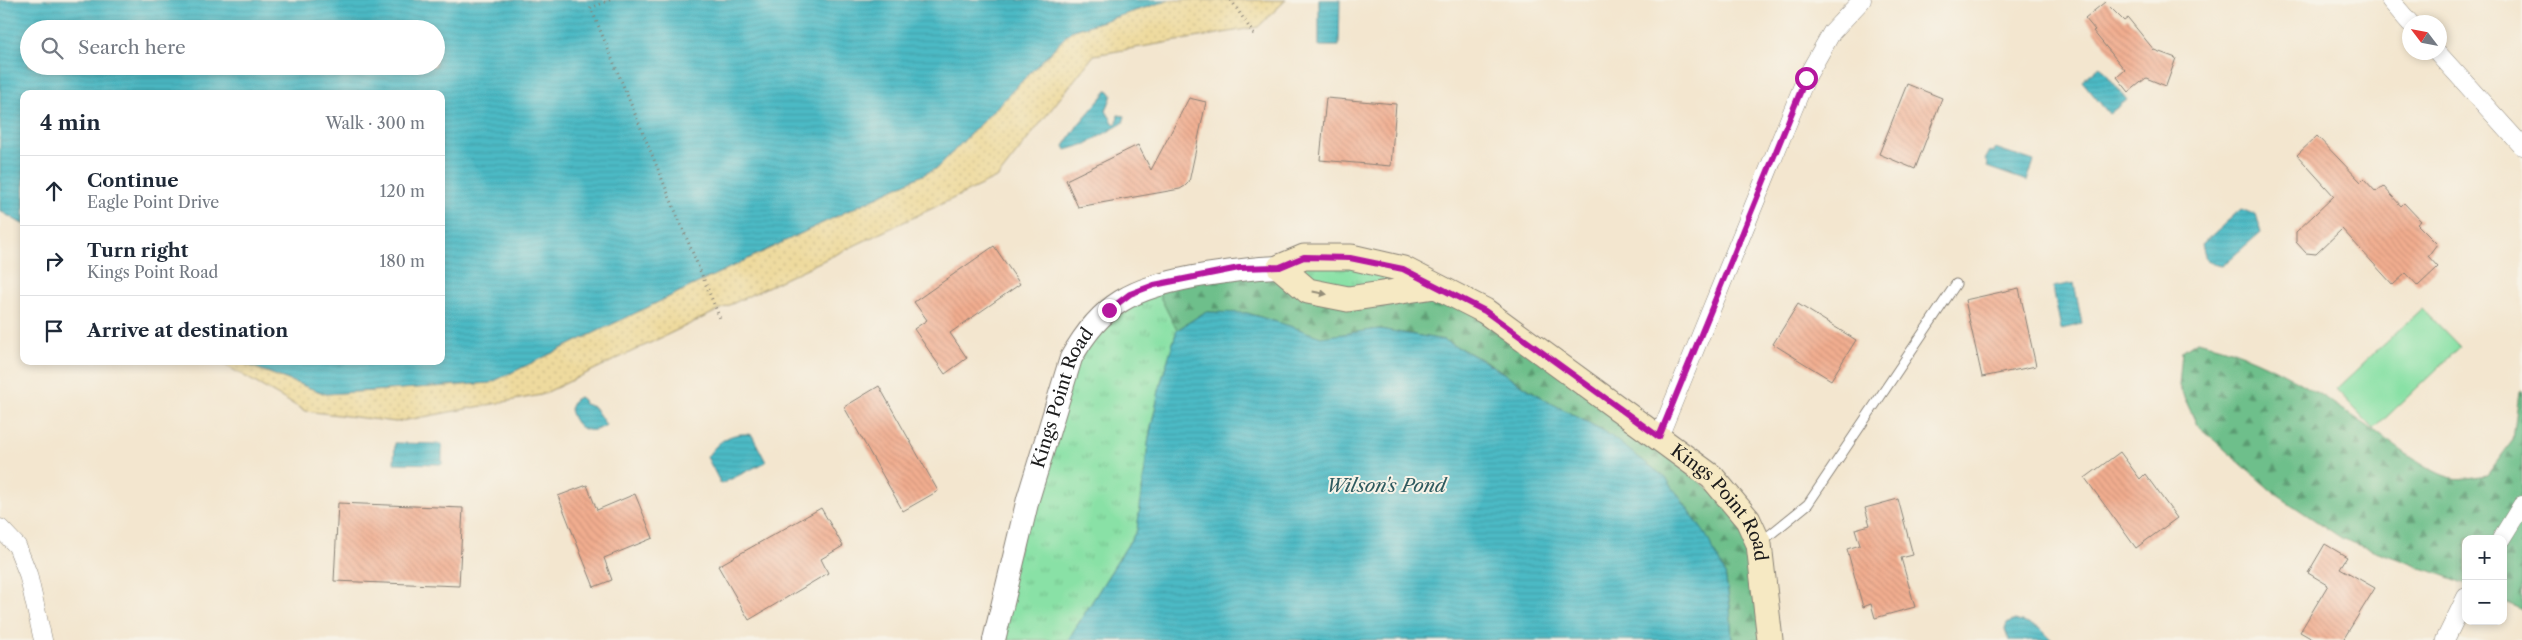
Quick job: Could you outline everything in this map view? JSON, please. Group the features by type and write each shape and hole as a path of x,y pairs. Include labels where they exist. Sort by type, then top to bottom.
{"main road":[{"name":"Kings Point Road","path":"1280,267 1304,257 1350,258 1403,269 1485,311 1712,477 1748,520 1759,544 1770,640"},
{"path":"1280,267 1308,291 1348,299 1434,286"}],"street":[{"path":"1659,437 1806,78 1832,32 1862,0"},
{"path":"2390,0 2403,15"},
{"path":"2444,60 2522,146"},
{"name":"Kings Point Road","path":"994,640 1031,490 1070,358 1082,336 1109,310 1130,294 1154,285 1239,268 1280,267"},
{"path":"2503,535 2522,505"},
{"path":"0,528 17,546 28,574 43,640"},
{"path":"2445,640 2462,605"}],"lane":[{"path":"1759,544 1808,504 1956,284"}],"path":[{"path":"610,0 591,8 721,321"},
{"path":"1231,0 1255,36"}],"green space":[{"path":"1304,257 1435,286 1348,299 1280,267"},
{"path":"1280,267 1308,291 1435,286 1485,311 1748,520 1770,640 1732,640 1730,606 1725,573 1604,431 1547,401 1489,363 1444,340 1379,329 1321,338 1247,313 1205,312 1177,330 1154,285"},
{"path":"1154,285 1177,330 1161,382 1149,437 1137,530 1068,640 994,640 1071,358"},
{"path":"2422,308 2460,347 2374,429 2336,389"},
{"path":"2197,341 2244,355 2266,365 2310,388 2423,465 2444,476 2453,478 2487,475 2513,440 2519,392 2522,390 2522,610 2507,603 2507,535 2462,535 2462,583 2343,539 2274,493 2197,425 2179,386 2182,351"}],"sand":[{"path":"1170,0 1286,0 1258,27 1094,55 998,177 541,395 396,422 305,411 225,365 248,365 326,394 490,383 937,168 1071,31"}],"water":[{"path":"0,0 1170,0 1071,31 937,168 490,383 326,394 248,365 445,365 445,90 20,90 20,223 0,211"},
{"path":"1319,0 1340,0 1339,46 1319,46"},
{"path":"2100,66 2127,100 2109,114 2082,81"},
{"path":"1108,90 1112,95 1106,111 1114,124 1117,123 1118,115 1125,116 1123,123 1086,144 1066,150 1064,146 1078,125"},
{"path":"1995,148 2034,161 2027,181 1987,167 1988,164 1985,160 1990,151 1994,152"},
{"path":"2241,209 2256,215 2261,232 2222,266 2213,264 2206,259 2202,244"},
{"path":"2074,283 2082,324 2061,329 2053,287"},
{"name":"Wilson's Pond","path":"1205,312 1247,313 1321,337 1379,329 1444,340 1489,364 1547,401 1604,431 1666,478 1706,535 1725,573 1730,606 1732,640 1068,640 1137,530 1149,437 1161,382 1177,330"},
{"path":"579,397 583,400 584,404 594,407 606,425 594,430 583,429 579,426 572,416 570,409 574,400"},
{"path":"752,435 766,462 721,484 707,457 715,447 729,437"},
{"path":"395,443 442,444 442,464 394,463"},
{"path":"2015,620 2040,628 2052,640 2009,640 2005,629 2007,624"}],"building":[{"path":"2105,2 2124,21 2128,18 2154,50 2176,58 2166,86 2146,78 2129,92 2117,77 2125,70 2093,31 2095,30 2085,18"},
{"path":"1907,84 1942,98 1915,169 1879,154"},
{"path":"1189,98 1206,102 1189,182 1185,186 1180,189 1078,207 1066,180 1138,145 1151,170"},
{"path":"1326,98 1396,104 1391,166 1320,160"},
{"path":"2317,136 2361,182 2364,179 2376,192 2383,186 2401,206 2404,203 2421,221 2417,224 2437,244 2428,256 2438,267 2418,286 2406,273 2393,285 2342,229 2316,254 2306,253 2296,242 2296,232 2334,196 2297,155"},
{"path":"994,246 1020,284 950,333 967,358 945,374 914,329 927,320 914,302"},
{"path":"2019,288 2036,366 1982,377 1965,300"},
{"path":"1798,304 1856,340 1831,380 1773,344"},
{"path":"879,386 938,491 903,511 844,407"},
{"path":"2120,452 2140,479 2145,474 2177,518 2136,548 2085,478"},
{"path":"587,485 597,510 635,494 653,538 604,558 612,580 594,587 558,496"},
{"path":"1898,499 1913,555 1901,558 1915,607 1875,618 1871,604 1863,607 1847,549 1860,545 1855,529 1870,525 1865,508"},
{"path":"338,503 463,508 459,586 334,581"},
{"path":"821,508 843,546 821,559 828,573 749,620 718,566"},
{"path":"2325,544 2347,557 2340,568 2375,588 2343,640 2314,640 2300,632 2328,585 2308,573"}],"route":[{"path":"1109,310 1130,294 1154,285 1239,268 1280,267 1304,257 1350,258 1403,269 1485,311 1659,437 1806,78"}]}
